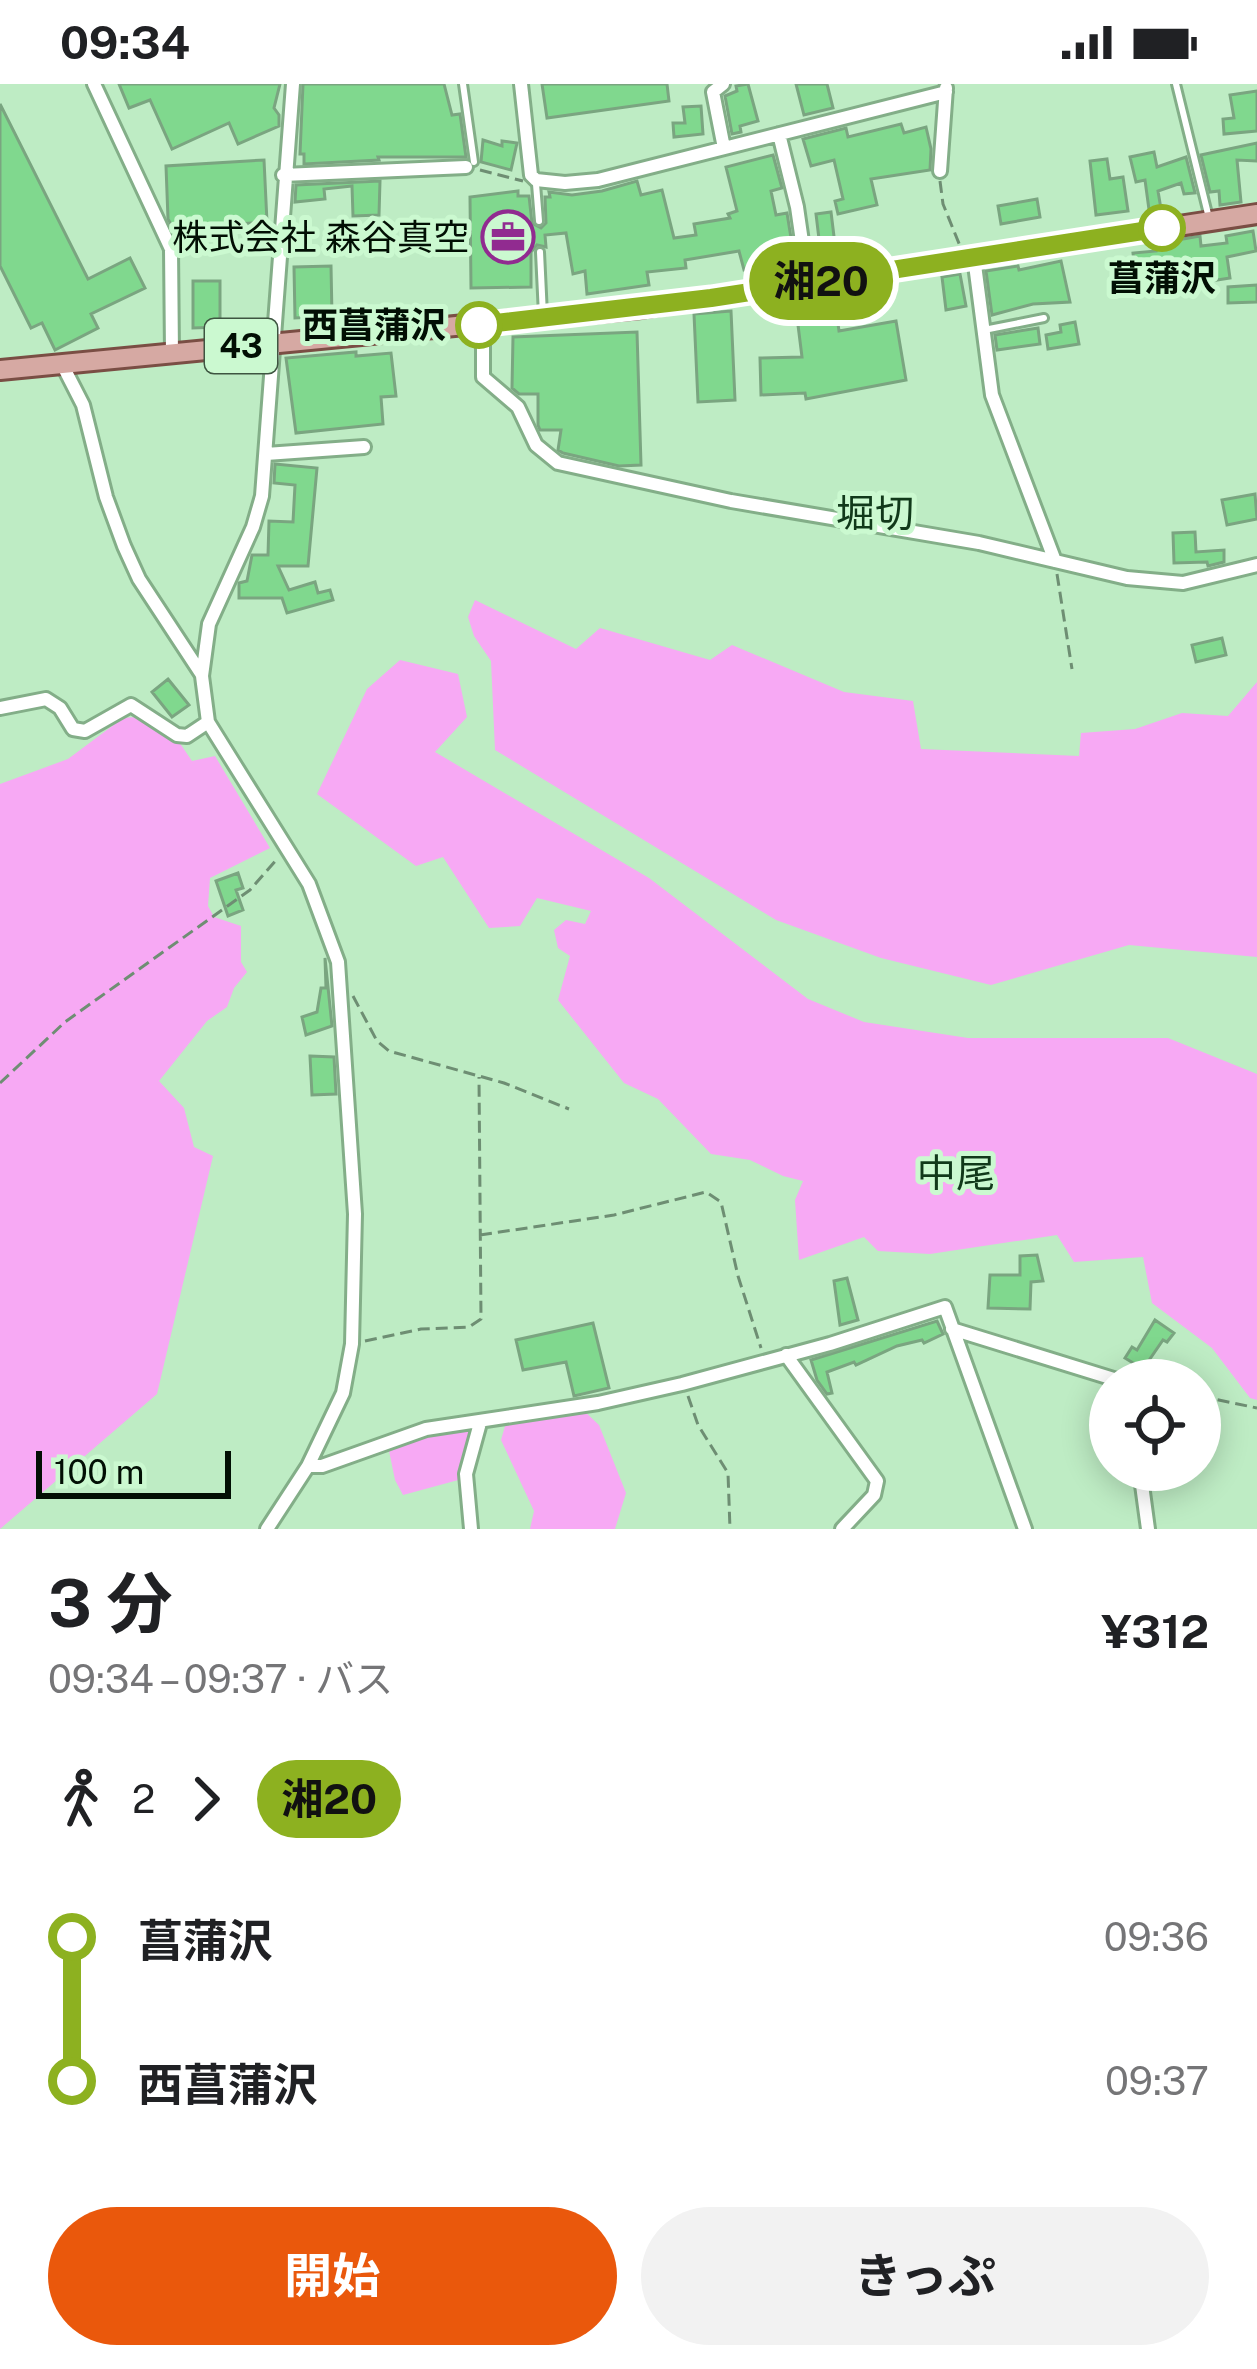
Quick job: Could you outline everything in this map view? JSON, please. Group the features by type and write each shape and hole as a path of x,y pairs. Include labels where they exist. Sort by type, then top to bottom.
{"main road":[{"name":"43","path":"0,370 543,319 1257,214"}],"street":[{"path":"94,84 171,249 172,353"},
{"path":"266,1529 308,1466 343,1393 352,1344 355,1214 342,982 309,884 208,722 202,676 209,624 254,527 266,454 293,84"},
{"path":"521,84 529,169 536,180 583,183 946,88 940,171"},
{"path":"723,84 713,92 724,148"},
{"path":"778,134 797,207 808,283"},
{"path":"283,175 470,165"},
{"path":"970,258 1000,423 1055,561"},
{"path":"483,325 483,377 518,407 541,451 558,463 710,497 979,543 1127,578 1168,583 1208,580 1257,565"},
{"path":"62,364 83,405 106,497 131,562 202,676"},
{"path":"266,454 364,447"},
{"path":"0,708 46,700 60,708 73,729 85,731 131,705 177,735 188,736 208,722"},
{"path":"308,1466 322,1466 426,1429 598,1403 682,1384 945,1307 1025,1529"},
{"path":"952,1328 1089,1371"},
{"path":"786,1355 877,1481 874,1495 842,1529"},
{"path":"471,1529 466,1474 480,1423"},
{"path":"1143,1491 1148,1529"}],"lane":[{"path":"463,84 470,165"},
{"path":"1176,84 1210,221"},
{"path":"536,180 539,221"},
{"path":"540,253 543,319"},
{"path":"984,329 1044,318"}],"path":[{"path":"470,165 520,181 536,180"},
{"path":"940,171 943,204 970,258"},
{"path":"1055,561 1072,669"},
{"path":"0,1083 65,1022 250,890 280,853"},
{"path":"342,982 377,1041 389,1051 568,1109"},
{"path":"352,1344 422,1329 476,1324 481,1319 479,1077"},
{"path":"480,1235 614,1215 706,1192 715,1195 721,1202 738,1276 766,1360"},
{"path":"682,1384 698,1425 728,1473 730,1529"},
{"path":"1221,1400 1257,1408"}],"shaded area":[{"path":"475,600 576,649 600,628 710,660 732,645 844,692 913,701 921,749 1079,756 1081,733 1135,729 1182,713 1228,716 1257,682 1257,957 1129,945 991,985 881,958 776,920 495,750 491,661 468,617"},
{"path":"400,660 458,674 467,717 435,752 649,878 808,999 864,1022 968,1038 1168,1038 1257,1074 1257,1400 1250,1398 1212,1348 1152,1303 1143,1257 1074,1262 1057,1235 930,1254 878,1251 864,1237 799,1260 795,1200 803,1181 750,1160 711,1154 658,1099 624,1083 558,1000 570,956 558,948 554,930 566,920 585,924 591,911 537,898 520,926 489,928 443,857 416,866 317,794 367,689"},
{"path":"149,716 177,739 192,761 215,756 270,848 210,878 208,906 214,917 241,926 241,962 247,972 227,1007 207,1021 159,1081 184,1108 194,1147 213,1156 157,1394 0,1529 0,784 68,759 123,718"},
{"path":"583,1410 599,1425 626,1493 615,1529 530,1529 534,1511 501,1440 507,1419"},
{"path":"470,1427 475,1433 462,1479 403,1495 388,1446 423,1434"}],"building":[{"path":"119,84 280,84 274,108 279,126 238,144 229,123 172,149 150,100 129,108"},
{"path":"303,84 444,84 452,115 460,114 466,157 378,157 304,164 304,154 300,154"},
{"path":"542,84 667,84 669,101 547,118"},
{"path":"748,84 758,121 732,134 725,96 737,91 736,86"},
{"path":"796,84 827,84 833,108 804,115"},
{"path":"1257,91 1257,131 1224,134 1223,119 1234,118 1230,95"},
{"path":"0,104 88,279 130,258 145,288 91,314 98,328 55,350 42,323 31,328 0,266"},
{"path":"701,106 703,134 674,137 673,123 685,123 683,107"},
{"path":"901,124 904,133 926,127 930,170 871,179 877,205 838,214 835,201 843,199 834,160 811,166 803,139 846,128 848,137"},
{"path":"483,140 502,146 502,141 517,143 511,170 481,162"},
{"path":"1257,143 1257,161 1237,160 1241,202 1220,205 1219,191 1210,192 1201,155"},
{"path":"1154,152 1157,167 1186,157 1195,193 1184,194 1181,183 1158,191 1162,215 1150,217 1145,180 1136,182 1130,157"},
{"path":"773,155 782,188 771,191 776,215 787,213 792,244 761,250 765,264 744,270 739,251 685,260 686,268 647,272 649,285 587,294 585,271 573,274 566,233 545,235 546,247 537,245 531,252 531,287 471,288 470,197 518,191 518,196 529,196 532,223 541,228 546,223 549,192 572,195 637,181 641,195 662,190 674,238 696,235 694,224 730,218 728,214 737,211 726,167"},
{"path":"1107,159 1110,179 1123,177 1128,211 1096,215 1090,161"},
{"path":"264,160 267,222 173,228 168,219 166,166"},
{"path":"380,181 379,215 353,216 352,186 324,189 325,199 295,202 296,185"},
{"path":"1037,199 1040,217 1001,224 998,206"},
{"path":"831,212 837,261 822,264 816,214"},
{"path":"1253,231 1256,251 1227,257 1230,278 1198,283 1197,276 1183,279 1182,274 1154,278 1155,289 1137,291 1133,253 1156,251 1155,244 1200,236 1201,246 1227,243 1226,236"},
{"path":"1061,261 1070,302 1033,304 992,315 986,271"},
{"path":"331,266 332,316 295,318 294,267"},
{"path":"960,274 966,306 946,310 942,277"},
{"path":"193,281 220,281 220,327 193,328"},
{"path":"1257,285 1257,302 1228,303 1228,287"},
{"path":"834,295 839,331 896,321 906,380 806,399 805,393 761,395 760,358 802,357 795,301"},
{"path":"731,311 735,400 698,402 694,314"},
{"path":"1075,322 1079,344 1048,349 1046,335"},
{"path":"1038,328 1040,344 997,350 995,335"},
{"path":"637,332 641,465 619,466 558,450 561,430 540,430 538,425 538,394 519,394 512,388 513,337"},
{"path":"356,352 356,356 391,353 396,396 381,397 383,424 296,433 286,358"},
{"path":"275,464 317,468 308,566 278,566 289,590 315,582 318,593 330,590 333,600 287,613 282,598 239,598 239,583 247,581 252,555 268,555 269,521 293,522 295,485 274,483"},
{"path":"1255,494 1257,519 1227,525 1222,500"},
{"path":"1195,532 1196,552 1224,550 1224,562 1208,566 1207,562 1174,563 1173,533"},
{"path":"1222,638 1226,655 1196,662 1192,645"},
{"path":"168,679 189,705 172,717 152,692"},
{"path":"238,873 243,888 236,890 243,910 228,916 216,881"},
{"path":"325,958 332,1026 306,1035 302,1017 317,1012 321,988 326,988"},
{"path":"310,1056 334,1057 336,1094 312,1095"},
{"path":"1037,1255 1043,1281 1031,1282 1030,1309 988,1308 990,1275 1020,1275 1020,1256"},
{"path":"847,1278 858,1320 840,1325 834,1281"},
{"path":"1155,1320 1174,1333 1150,1359 1125,1358 1132,1347 1137,1350"},
{"path":"937,1321 943,1334 924,1343 897,1346 827,1372 832,1393 827,1394 817,1380 811,1360"},
{"path":"593,1323 609,1388 574,1396 566,1362 523,1370 516,1340"}],"bus line":[{"name":"湘20","path":"479,325 641,308 1162,228"}],"place":[{"name":"菖蒲沢","path":"1162,228"},
{"name":"株式会社 森谷真空","path":"508,237"},
{"name":"西菖蒲沢","path":"479,325"}],"district":[{"name":"堀切","path":"875,513"},
{"name":"中尾","path":"956,1173"}]}
